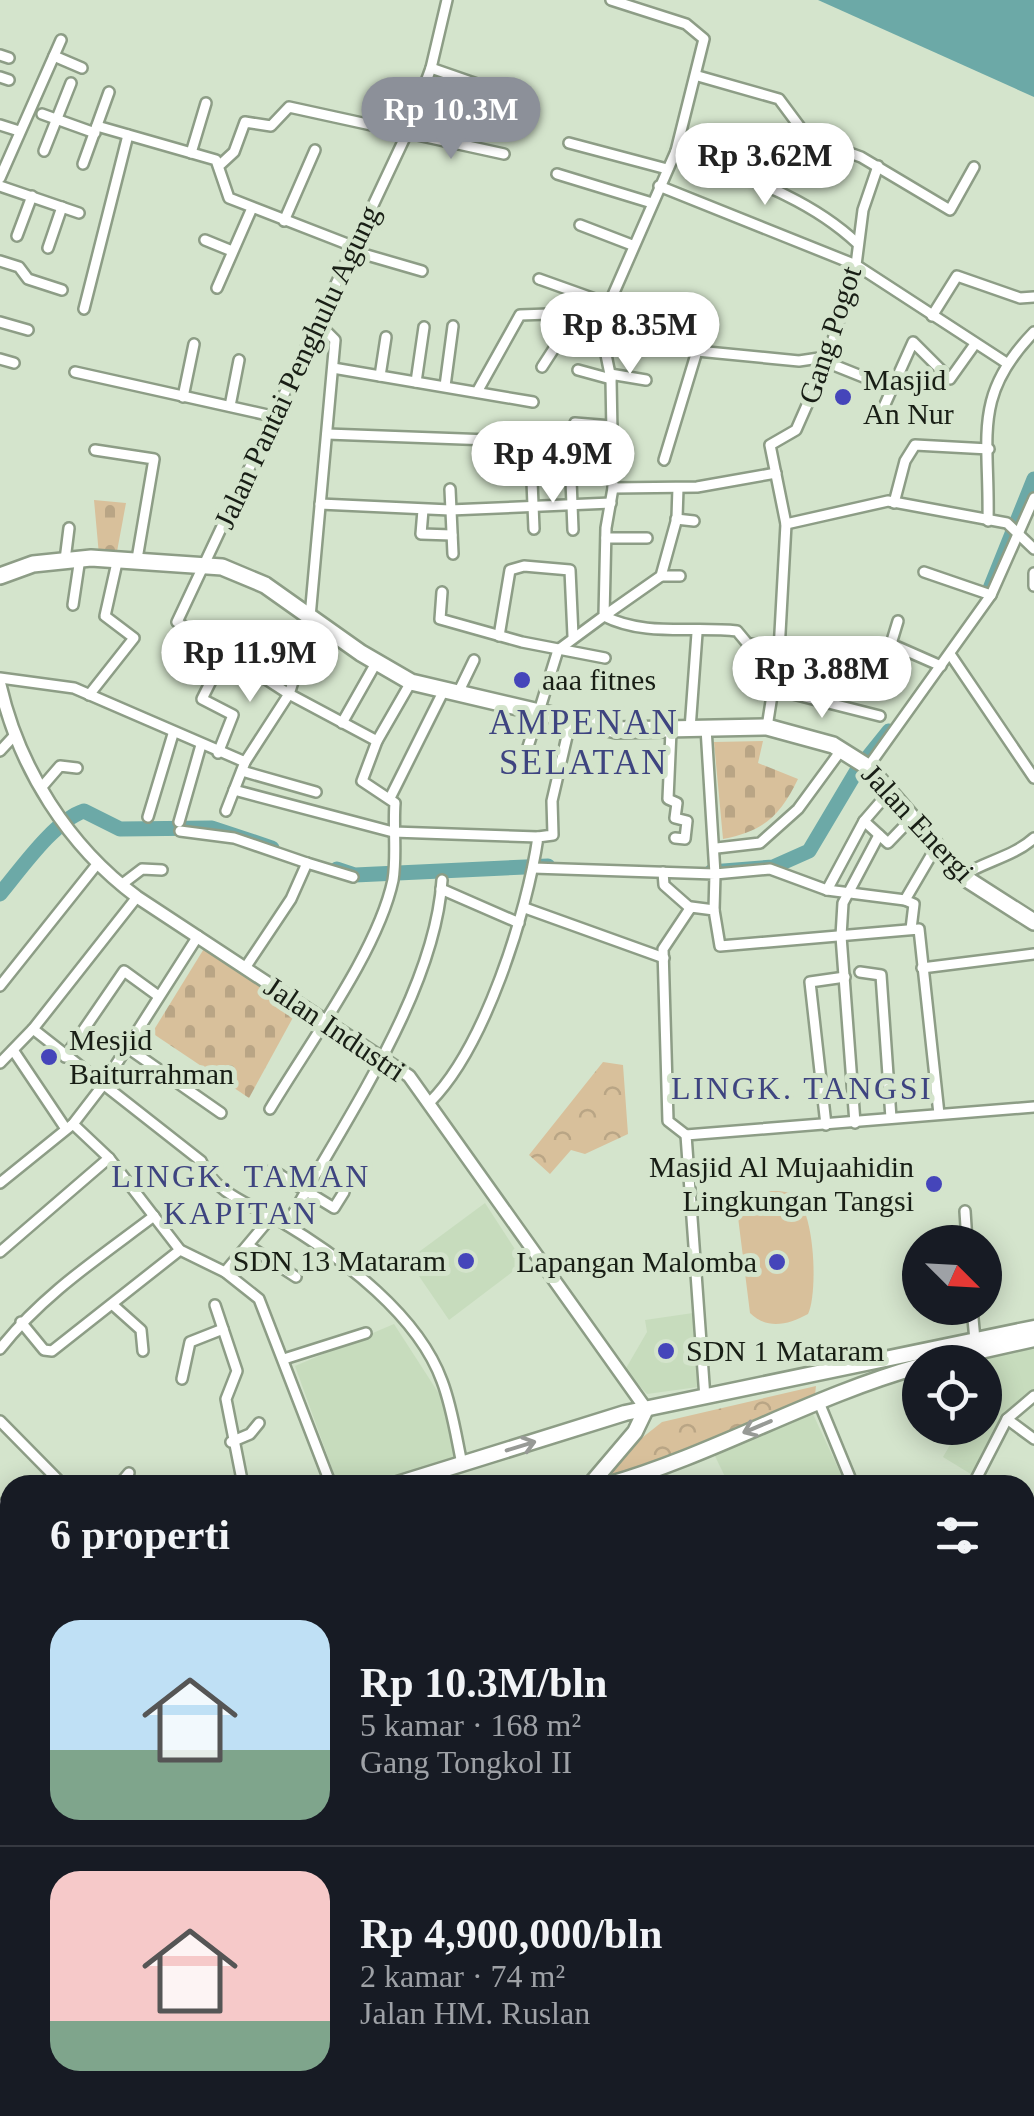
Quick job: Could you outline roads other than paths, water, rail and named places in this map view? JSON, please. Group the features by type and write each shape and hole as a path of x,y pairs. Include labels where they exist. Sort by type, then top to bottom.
{"highway":[{"name":"Jalan Energi","path":"0,576 33,564 73,559 204,564 258,581 376,663 411,682 616,730 767,727 858,760 890,791 962,876 1034,922"}],"main road":[{"path":"426,1475 646,1409 1034,1328"},
{"path":"1002,1346 1034,1339"},
{"path":"821,1372 823,1397"},
{"path":"636,1475 710,1448 823,1397 902,1372"},
{"path":"598,1475 635,1432 646,1409"}],"street":[{"name":"Jalan Pantai Penghulu Agung","path":"224,653 177,622 407,133 430,68 447,0"},
{"path":"604,616 606,538 613,488 610,376 604,345 608,304 676,151 698,76 703,34 686,24 611,0"},
{"path":"61,40 0,178 32,196 79,213"},
{"path":"54,56 82,68"},
{"path":"430,68 520,99"},
{"path":"698,76 778,99 808,138 878,166 952,210 974,167"},
{"path":"44,151 70,82"},
{"path":"83,164 109,92"},
{"path":"191,153 206,103"},
{"path":"221,164 234,152 245,122 271,126 289,107 504,154"},
{"path":"42,114 221,164"},
{"path":"0,125 19,131"},
{"path":"84,309 128,135"},
{"path":"569,143 667,169"},
{"path":"284,221 316,150"},
{"path":"676,151 801,202 827,216 856,243"},
{"path":"221,164 225,195 354,249 422,271"},
{"name":"Gang Pogot","path":"776,472 770,446 796,430 826,360 856,265 856,243 878,166"},
{"path":"558,174 652,203"},
{"path":"659,186 856,265 1005,362"},
{"path":"17,236 32,196"},
{"path":"48,248 62,207"},
{"path":"218,288 252,208"},
{"path":"580,225 632,246"},
{"path":"205,240 232,251"},
{"path":"0,260 19,267 25,277 62,290"},
{"path":"932,316 957,276 1020,298 1034,297"},
{"path":"539,279 608,304"},
{"path":"476,392 518,316 577,313 697,351 826,360 891,388"},
{"path":"542,368 577,313"},
{"path":"0,322 28,330"},
{"path":"226,811 243,766 289,694 310,617 333,368 334,338 320,325"},
{"path":"445,386 453,326"},
{"path":"416,382 424,327"},
{"path":"988,521 987,408 1005,362 1034,332"},
{"path":"380,376 386,337"},
{"path":"182,397 194,344"},
{"path":"882,411 912,344 950,379 975,344"},
{"path":"664,460 697,351"},
{"path":"0,359 14,364"},
{"path":"230,406 239,360"},
{"path":"333,368 533,402"},
{"path":"578,370 646,380"},
{"path":"75,372 272,416"},
{"path":"565,461 574,423 612,426"},
{"path":"327,434 516,441"},
{"path":"894,503 905,461 915,445 989,449"},
{"path":"95,450 154,460 137,559"},
{"path":"613,488 678,488 776,472 786,524 779,650 767,727"},
{"path":"571,480 573,530"},
{"path":"532,481 534,529"},
{"path":"661,576 676,519 678,488"},
{"path":"450,489 453,554"},
{"path":"716,848 760,843 858,760 950,654 1034,498"},
{"path":"320,504 450,510 611,503"},
{"path":"786,524 894,503 1006,522 1034,548"},
{"path":"423,510 421,534 452,535"},
{"path":"676,519 694,521"},
{"path":"69,528 73,605"},
{"path":"606,538 647,538"},
{"path":"89,694 134,638 104,616 118,558"},
{"path":"499,636 510,568 524,566 570,570 574,636"},
{"path":"924,572 986,593"},
{"path":"1034,573 1034,586"},
{"path":"527,750 558,650 661,576 680,576"},
{"path":"442,592 440,619 558,650 605,658"},
{"path":"604,616 626,625 696,633 736,632 748,643 779,650"},
{"path":"898,621 891,644 940,665"},
{"path":"696,633 698,728 716,848 714,910 720,946 920,930 939,1114"},
{"path":"218,753 233,715 202,699 224,653 377,742"},
{"path":"950,654 1034,778"},
{"path":"270,1109 377,924 394,876 393,800 452,689 474,660"},
{"path":"342,723 376,663"},
{"path":"0,682 70,687 243,766 316,792"},
{"name":"Jalan Industri","path":"0,682 3,713 13,737 41,788 98,863 137,897 408,1076 646,1409"},
{"path":"393,800 362,780 377,742 411,682"},
{"path":"773,689 880,716"},
{"path":"234,790 393,832 554,835 552,802 572,720"},
{"path":"671,731 668,799 678,803 675,818 687,822 685,839 675,838"},
{"path":"148,817 173,734"},
{"path":"0,751 13,737"},
{"path":"201,745 180,826 234,838 354,876"},
{"path":"41,788 60,766 77,768"},
{"path":"827,890 864,821 890,791"},
{"path":"864,821 889,843 912,818"},
{"path":"855,1123 841,936 845,894 879,836"},
{"path":"430,1102 459,1064 519,923 538,837"},
{"path":"962,876 1029,850 1034,838"},
{"path":"905,900 936,846"},
{"path":"0,986 98,863"},
{"path":"245,968 292,899 306,863"},
{"path":"534,866 663,872 770,869 827,890 905,900 914,904 911,928"},
{"path":"121,885 142,869 162,870"},
{"path":"663,872 664,885 689,907 714,910"},
{"path":"286,1225 423,969 442,885 519,923"},
{"path":"0,1064 34,1029 137,897"},
{"path":"689,907 666,942 664,958 668,1121 686,1135 1034,1107"},
{"path":"525,908 664,958"},
{"path":"0,1183 70,1127 103,1085 198,936"},
{"path":"922,968 1034,954"},
{"path":"65,1057 124,971 157,995"},
{"path":"860,972 881,975 891,1118"},
{"path":"826,1125 810,982 845,976"},
{"path":"34,1029 201,1161 208,1180 272,1216 369,1282 432,1359 448,1399 462,1464"},
{"path":"126,1046 221,1113"},
{"path":"13,1050 70,1127 110,1158 180,1250 225,1272 259,1299 327,1475"},
{"path":"686,1135 706,1399"},
{"path":"0,1252 110,1158"},
{"path":"272,1170 334,1208 344,1192"},
{"path":"964,1211 965,1225"},
{"path":"0,1349 21,1322 154,1216"},
{"path":"225,1272 272,1216"},
{"path":"249,1246 296,1277"},
{"path":"21,1322 49,1352 180,1250"},
{"path":"113,1305 141,1330 143,1351"},
{"path":"215,1305 237,1370 226,1400 240,1475"},
{"path":"974,1325 975,1340"},
{"path":"182,1379 190,1342 223,1329"},
{"path":"284,1359 366,1332"},
{"path":"978,1475 1007,1418 1034,1396"},
{"path":"823,1397 850,1475"},
{"path":"1007,1418 1034,1439"},
{"path":"0,1422 53,1475"},
{"path":"231,1442 250,1434 259,1423"}],"water":[{"path":"818,0 1034,0 1034,97"}],"waterway":[{"path":"989,591 1034,479"},
{"path":"711,872 773,867 809,851 856,772 889,731"},
{"path":"0,894 61,824 84,811 120,829 212,828 272,848"},
{"path":"337,869 355,875 548,866"}],"place":[{"name":"Masjid An Nur","path":"843,397"},
{"name":"aaa fitnes","path":"522,680"},
{"name":"Mesjid Baiturrahman","path":"49,1057"},
{"name":"Masjid Al Mujaahidin Lingkungan Tangsi","path":"934,1184"},
{"name":"SDN 13 Mataram","path":"466,1261"},
{"name":"Lapangan Malomba","path":"777,1262"},
{"name":"SDN 1 Mataram","path":"666,1351"}],"district":[{"name":"AMPENAN SELATAN","path":"584,742"},
{"name":"LINGK. TANGSI","path":"802,1088"},
{"name":"LINGK. TAMAN KAPITAN","path":"241,1194"}]}
